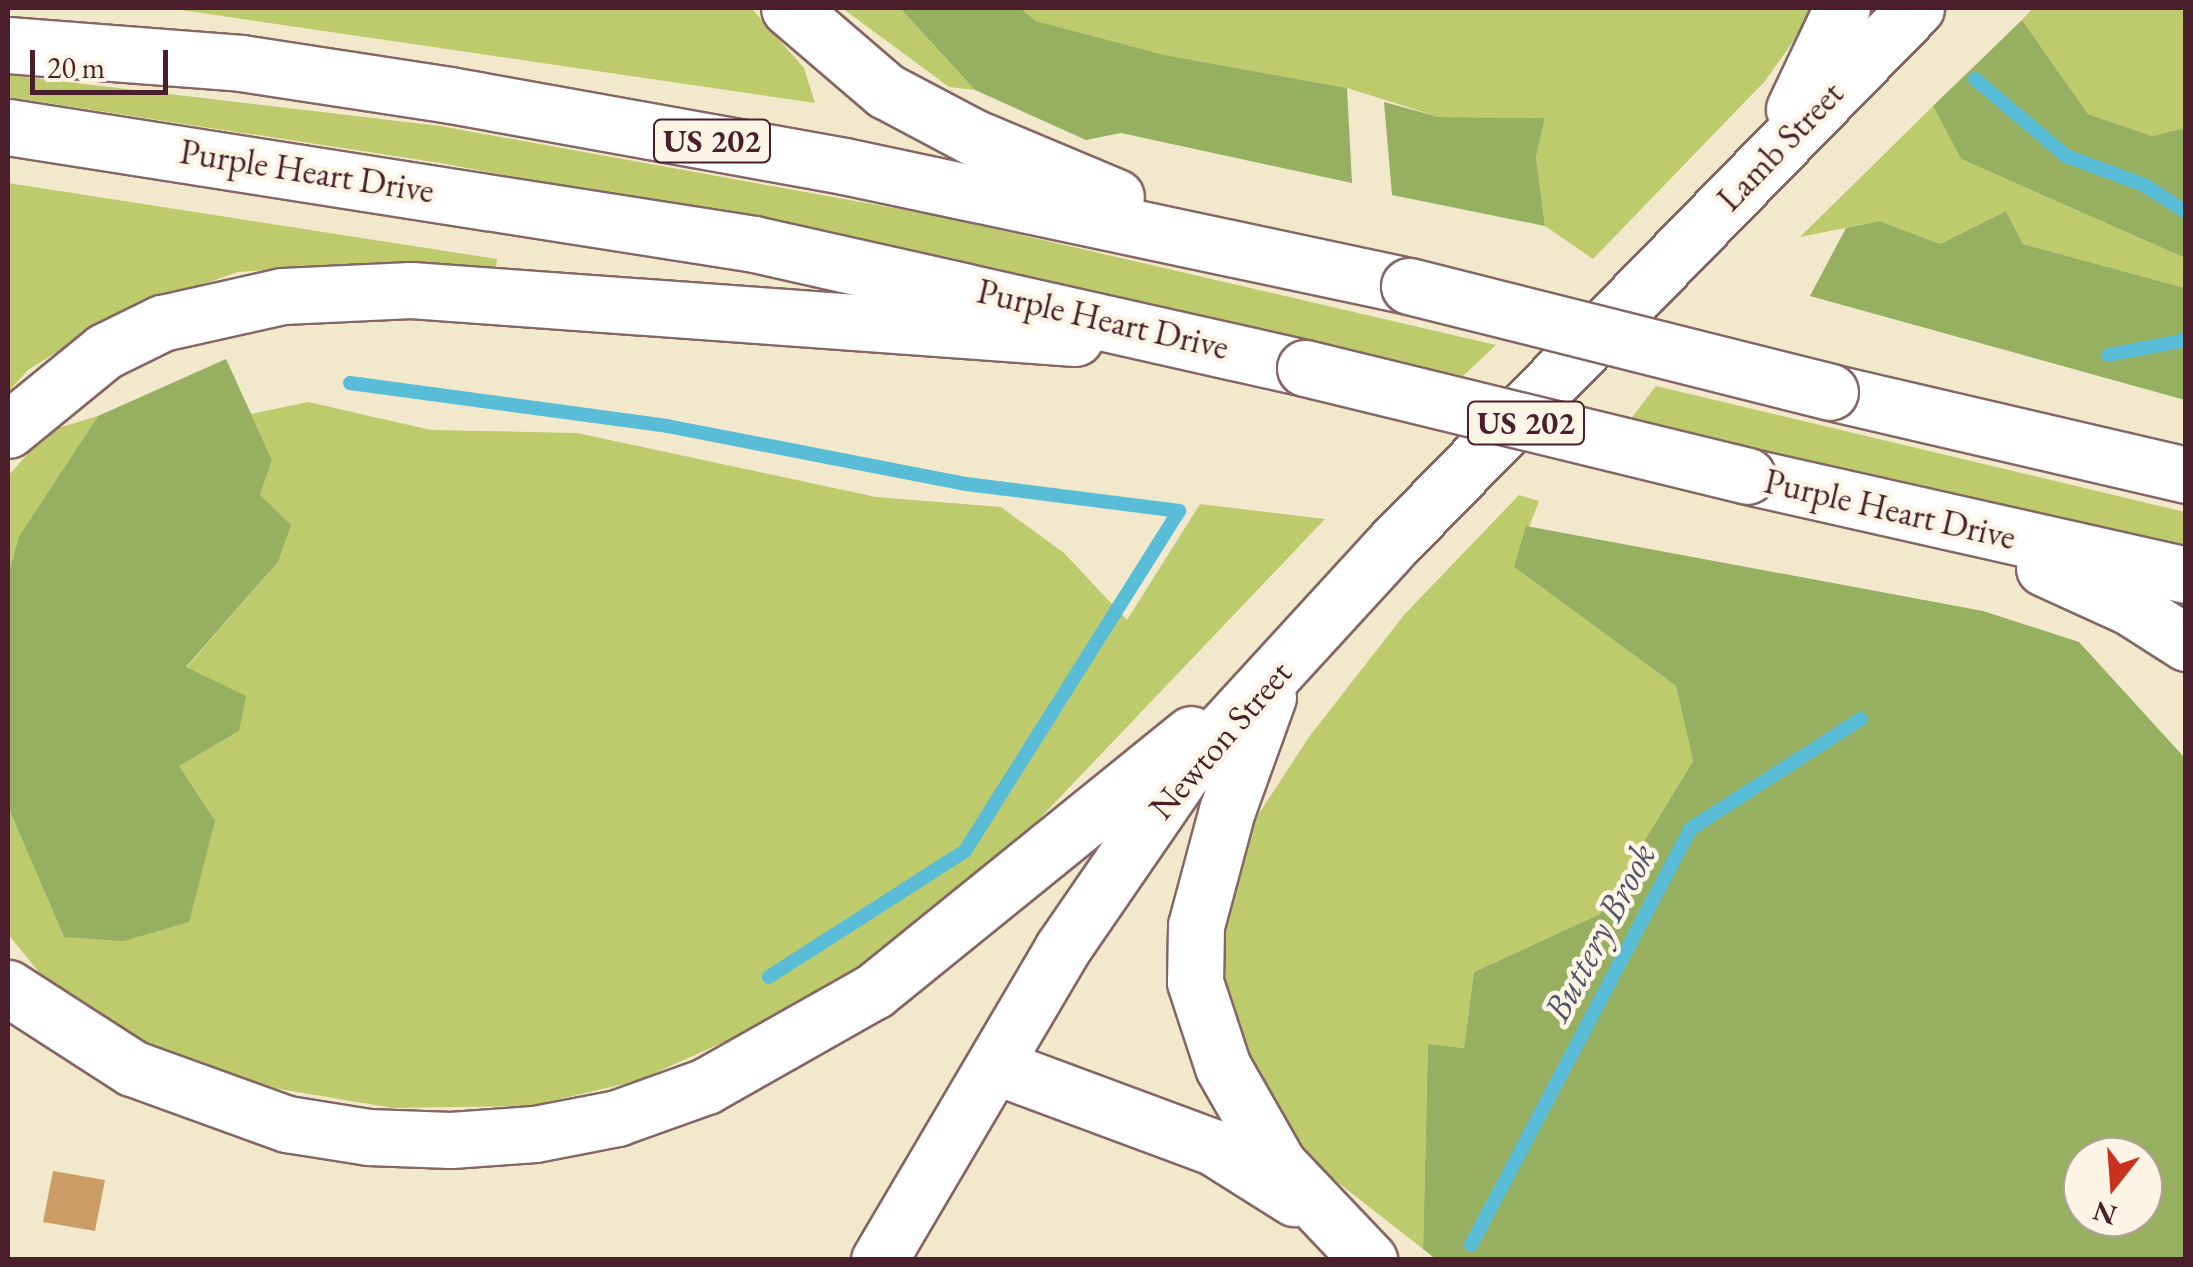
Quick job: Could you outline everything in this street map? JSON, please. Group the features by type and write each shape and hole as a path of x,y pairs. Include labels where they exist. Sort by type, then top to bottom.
{"main road":[{"path":"789,8 847,63 929,115 1238,249"},
{"path":"1772,152 1842,8"},
{"name":"Lamb Street","path":"1645,286 1916,8"},
{"name":"US 202","path":"8,44 241,63 450,94 844,166 1409,286 2186,476"},
{"name":"Purple Heart Drive","path":"8,128 754,244 1197,341 1747,476 2186,576"},
{"name":"Newton Street","path":"879,1260 1062,949 1184,773 1645,286"},
{"path":"8,430 92,360 162,323 220,305 298,294 411,290 986,333 1197,341"},
{"path":"1936,520 2130,607 2186,643"},
{"path":"8,988 132,1068 287,1124 368,1137 451,1140 535,1134 617,1118 706,1086 874,990 1088,812 1278,671"},
{"path":"1278,671 1226,810 1193,952 1202,1013 1223,1067 1279,1165 1318,1213 1368,1260"},
{"path":"995,1066 1213,1147 1318,1213"}],"green space":[{"path":"167,8 751,8 804,68 815,103"},
{"path":"842,8 900,8 975,90 949,87"},
{"path":"900,8 1020,8 1036,21 1165,55 1347,88 1352,183 1121,133 1086,140 975,90"},
{"path":"1020,8 1817,8 1765,81 1593,259 1545,226 1536,157 1545,118 1439,117 1347,88 1165,55 1036,21"},
{"path":"2033,8 2185,8 2185,128 2152,136 2088,114 2022,20"},
{"path":"2022,20 2088,114 2152,136 2185,128 2185,258 1961,159 1933,106"},
{"path":"8,75 440,126 944,217 1496,345 1463,376 942,256 440,163 8,97"},
{"path":"1384,102 1439,117 1545,118 1536,157 1545,226 1392,195"},
{"path":"1933,106 1961,159 2185,258 2185,288 2023,244 2006,211 1940,244 1880,221 1800,237"},
{"path":"8,183 497,259 495,273 376,263 238,272 120,313 28,370 8,392"},
{"path":"2006,211 2023,244 2185,288 2185,400 1810,296 1846,228 1880,221 1940,244"},
{"path":"226,359 272,460 260,495 291,525 278,562 186,667 246,696 239,731 179,766 215,821 189,922 124,941 64,937 8,807 8,575 19,536 98,416"},
{"path":"1656,386 2185,512 2185,552 1630,420"},
{"path":"308,402 431,430 577,433 876,497 1001,507 1064,553 1127,620 1200,504 1325,519 1006,854 880,954 762,1025 637,1081 530,1106 393,1108 267,1087 154,1050 58,996 8,934 8,807 64,937 178,766 239,731 186,668 278,562 260,495 272,460 251,414"},
{"path":"98,416 19,536 8,575 8,476 48,431"},
{"path":"1519,495 1539,501 1514,567 1676,686 1693,761 1600,914 1474,972 1464,1048 1428,1044 1423,1249 1309,1160 1238,1062 1220,943 1243,838 1309,737 1404,615"},
{"path":"1526,526 1983,611 2079,642 2183,756 2185,1259 1437,1260 1423,1249 1428,1044 1464,1048 1474,972 1600,914 1693,761 1676,686 1514,567"}],"building":[{"path":"53,1171 105,1180 95,1231 43,1222"}],"waterway":[{"path":"1975,79 2066,156 2144,185 2186,212"},
{"name":"Buttery Brook","path":"2108,355 2186,340"},
{"path":"350,383 667,426 966,484 1179,511 965,851 769,977"},
{"name":"Buttery Brook","path":"1471,1245 1690,829 1861,719"}]}
